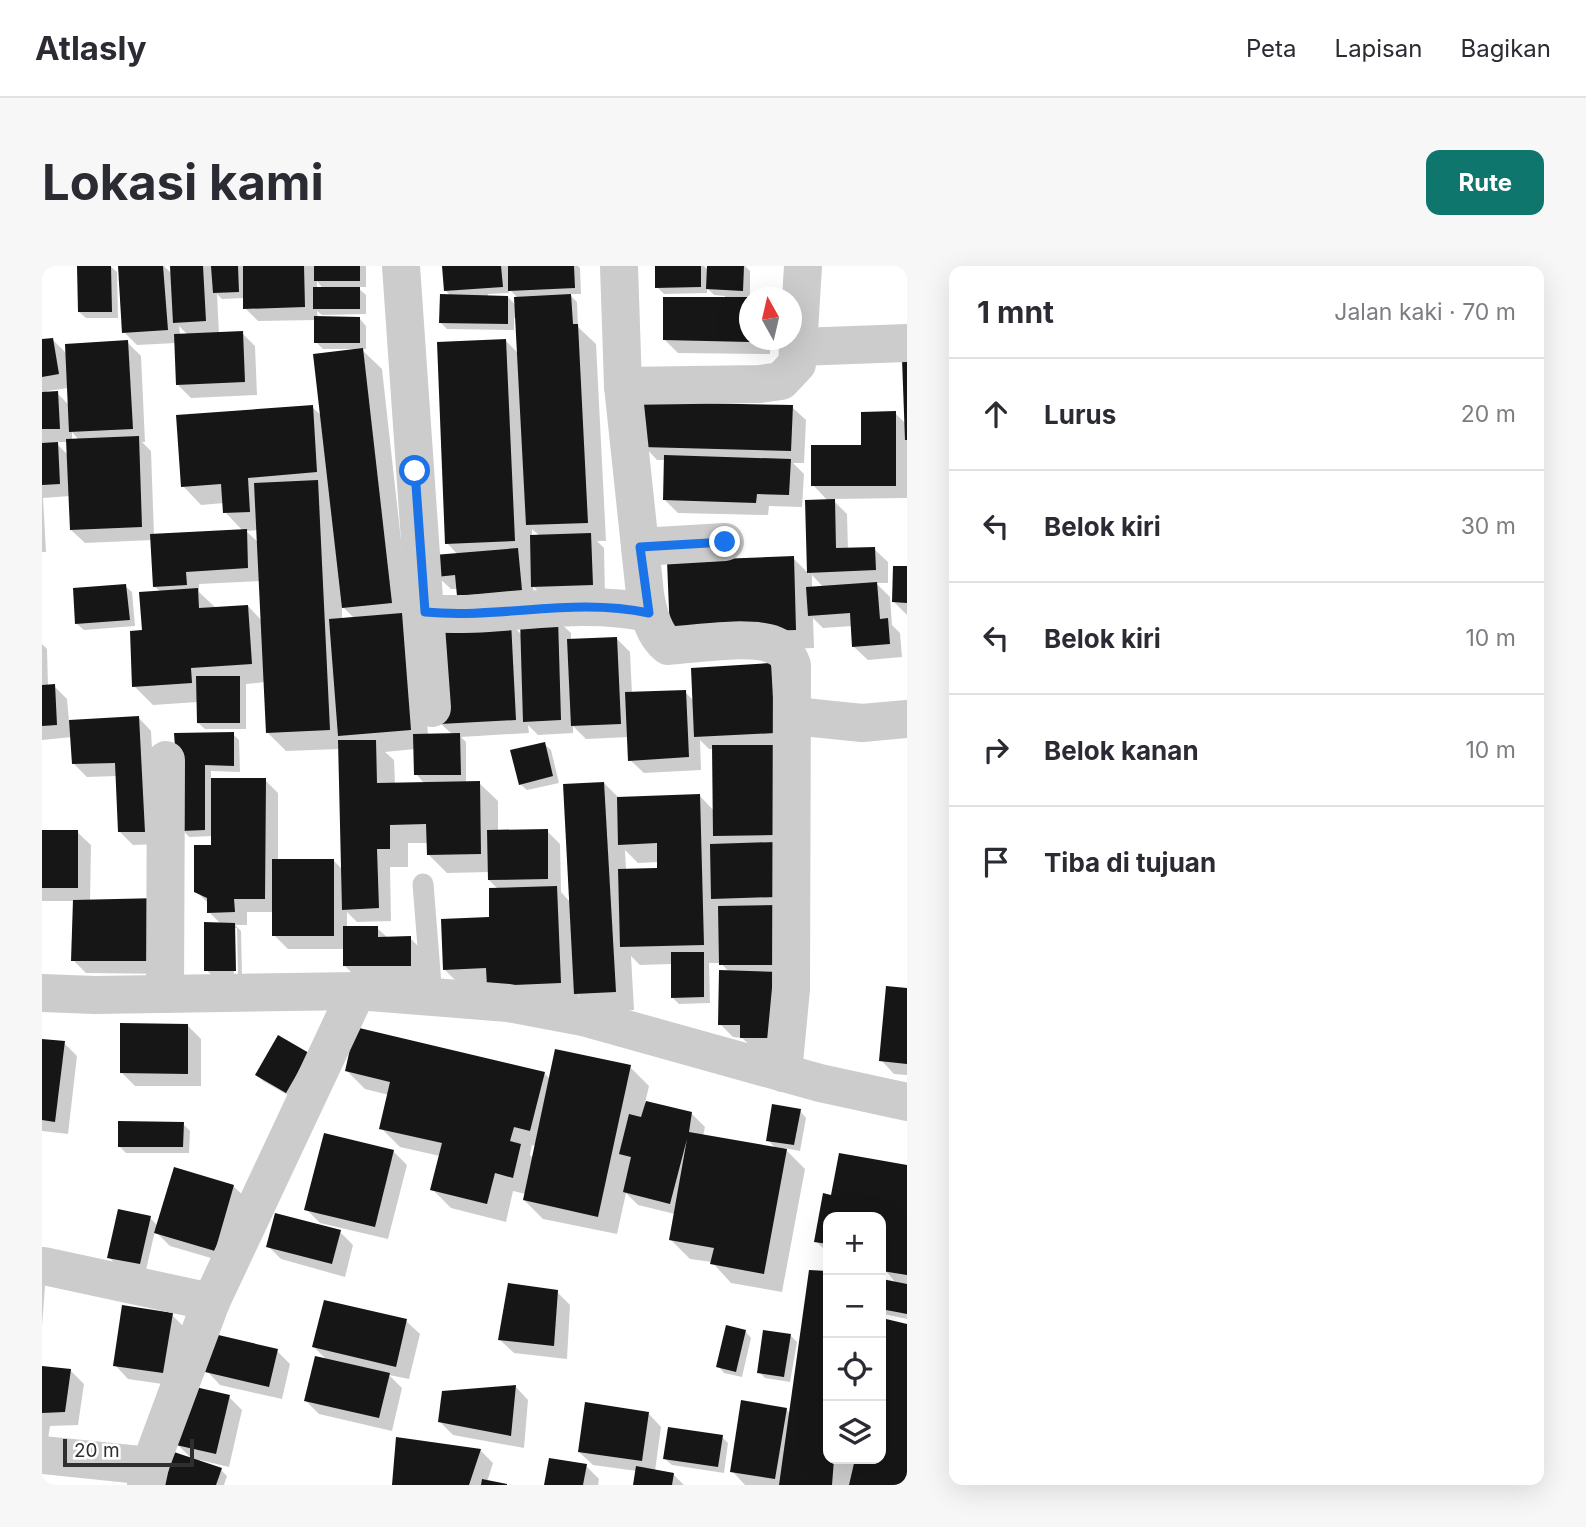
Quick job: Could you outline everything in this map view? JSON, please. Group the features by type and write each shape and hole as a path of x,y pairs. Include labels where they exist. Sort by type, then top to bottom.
{"street":[{"path":"401,266 432,708"},
{"path":"619,266 622,386 649,613 660,640 668,646 755,641 778,647 787,654 792,665 791,989 783,1073"},
{"path":"802,287 803,266"},
{"path":"802,347 907,343"},
{"path":"622,386 760,384 781,381 797,364 799,350"},
{"path":"640,547 725,542"},
{"path":"425,612 471,614 559,606 594,606 649,613"},
{"path":"793,716 862,723 907,719"},
{"path":"165,994 166,760"},
{"path":"42,993 96,995 358,991 508,1003 583,1017 783,1073 907,1102"},
{"path":"42,1455 148,1475 211,1302 358,991"},
{"path":"44,1266 211,1302"}],"lane":[{"path":"423,884 432,997"}],"building":[{"path":"77,266 111,266 112,312 78,312"},
{"path":"118,266 163,266 168,330 122,333"},
{"path":"170,266 203,266 206,321 173,323"},
{"path":"211,266 238,266 239,292 213,293"},
{"path":"243,266 304,266 305,307 243,309"},
{"path":"314,266 360,266 360,281 314,281"},
{"path":"442,266 501,266 503,287 444,291"},
{"path":"508,266 574,266 575,288 508,291"},
{"path":"655,266 701,266 701,287 655,288"},
{"path":"707,266 744,266 743,287 739,287 739,291 706,289"},
{"path":"313,287 360,287 360,309 313,309"},
{"path":"440,294 508,296 508,324 439,323"},
{"path":"571,294 573,324 578,324 588,523 526,525 514,297"},
{"path":"663,297 739,297 739,342 663,340"},
{"path":"314,316 360,317 360,343 314,343"},
{"path":"243,331 245,382 176,385 174,334"},
{"path":"53,338 59,374 42,377 42,339"},
{"path":"506,339 515,541 445,544 437,342"},
{"path":"128,340 133,429 69,432 65,344"},
{"path":"363,348 392,603 342,608 313,354"},
{"path":"902,359 907,359 907,440 905,440"},
{"path":"58,391 60,429 42,429 42,392"},
{"path":"644,402 793,405 791,451 642,447"},
{"path":"313,405 317,472 248,478 250,512 223,513 221,484 181,487 176,415"},
{"path":"896,411 896,486 811,486 811,445 861,445 861,412"},
{"path":"139,436 142,527 70,530 66,439"},
{"path":"58,442 60,484 42,485 42,443"},
{"path":"664,455 791,459 789,495 757,494 756,503 663,500"},
{"path":"318,480 330,730 266,733 254,483"},
{"path":"835,499 836,548 875,547 876,570 807,573 805,500"},
{"path":"247,529 248,568 186,572 187,585 153,587 150,534"},
{"path":"591,533 593,585 531,587 530,535"},
{"path":"518,548 522,590 457,596 455,575 436,577 434,555"},
{"path":"794,556 796,630 670,634 667,561"},
{"path":"893,566 907,566 907,603 892,602"},
{"path":"877,582 880,619 888,618 890,644 852,647 850,613 808,616 806,587"},
{"path":"126,584 130,620 75,624 73,588"},
{"path":"198,588 199,608 248,605 252,664 191,668 192,683 132,687 130,631 142,630 139,592"},
{"path":"402,613 411,730 338,736 329,619"},
{"path":"558,618 561,720 523,722 520,619"},
{"path":"511,622 516,720 440,724 435,627"},
{"path":"617,637 621,724 571,726 567,639"},
{"path":"771,663 775,733 694,737 691,668"},
{"path":"196,676 240,676 240,723 197,723"},
{"path":"55,684 57,725 42,726 42,685"},
{"path":"686,690 689,757 628,761 625,692"},
{"path":"139,716 145,832 118,832 115,763 72,764 69,720"},
{"path":"234,732 234,766 205,765 205,830 181,831 174,733"},
{"path":"460,733 461,775 414,775 413,734"},
{"path":"338,740 376,740 377,783 480,781 481,854 427,855 426,824 390,825 390,849 377,849 379,908 342,910"},
{"path":"545,742 553,776 519,785 510,750"},
{"path":"712,745 773,745 774,835 713,836"},
{"path":"211,778 266,778 265,899 234,899 235,912 207,913 207,898 194,892 194,845 211,845"},
{"path":"604,782 616,992 574,994 563,784"},
{"path":"700,794 704,945 620,947 618,869 657,868 657,843 618,845 617,797"},
{"path":"548,829 548,879 488,880 487,830"},
{"path":"42,830 78,830 78,888 42,888"},
{"path":"775,842 776,897 711,899 710,844"},
{"path":"272,859 334,859 334,936 272,936"},
{"path":"557,886 561,983 487,986 486,968 443,970 441,919 489,917 489,888"},
{"path":"160,898 157,961 71,961 73,900"},
{"path":"778,905 778,965 719,965 718,906"},
{"path":"204,922 235,923 236,971 204,971"},
{"path":"343,926 378,926 378,937 411,936 411,966 343,966"},
{"path":"671,952 704,952 704,997 671,998"},
{"path":"719,970 781,972 780,1038 740,1038 740,1025 718,1025"},
{"path":"886,986 907,988 907,1064 879,1061"},
{"path":"120,1023 188,1024 188,1074 120,1073"},
{"path":"355,1027 545,1072 530,1131 514,1127 510,1141 521,1144 513,1178 495,1173 487,1204 430,1190 442,1143 379,1129 390,1082 345,1071"},
{"path":"278,1035 309,1053 286,1093 255,1075"},
{"path":"42,1039 65,1041 55,1122 42,1120"},
{"path":"555,1049 631,1065 598,1217 523,1200"},
{"path":"646,1101 692,1112 689,1132 787,1149 764,1274 710,1264 714,1248 669,1240 687,1139 670,1204 623,1192 631,1157 619,1154 629,1114 641,1117"},
{"path":"772,1104 801,1109 794,1145 766,1141"},
{"path":"118,1121 184,1122 183,1147 118,1147"},
{"path":"324,1133 394,1150 375,1227 304,1210"},
{"path":"839,1153 907,1165 907,1275 886,1272 886,1212 823,1212 823,1243 814,1242 823,1193 831,1195"},
{"path":"174,1167 234,1185 215,1251 154,1233"},
{"path":"118,1209 151,1216 140,1264 107,1258"},
{"path":"275,1213 341,1230 332,1264 266,1247"},
{"path":"809,1270 823,1271 823,1464 834,1464 832,1485 779,1485"},
{"path":"886,1280 907,1284 907,1314 886,1310"},
{"path":"508,1283 558,1290 554,1346 498,1340"},
{"path":"324,1300 407,1319 396,1367 312,1347"},
{"path":"122,1305 173,1313 163,1373 113,1366"},
{"path":"886,1319 907,1324 907,1485 849,1485 854,1464 886,1464"},
{"path":"726,1325 746,1330 736,1372 716,1367"},
{"path":"763,1330 791,1334 784,1377 757,1373"},
{"path":"214,1334 278,1349 269,1387 205,1372"},
{"path":"315,1356 390,1373 379,1418 304,1401"},
{"path":"42,1366 71,1369 65,1412 42,1413"},
{"path":"516,1385 511,1436 438,1422 442,1391"},
{"path":"191,1386 230,1395 216,1454 176,1445"},
{"path":"741,1400 787,1408 775,1479 730,1472"},
{"path":"585,1402 649,1412 642,1461 578,1452"},
{"path":"668,1427 723,1435 718,1467 663,1459"},
{"path":"396,1437 481,1449 469,1485 392,1485"},
{"path":"174,1452 222,1468 216,1485 162,1485"},
{"path":"549,1458 587,1464 583,1485 544,1485"},
{"path":"636,1466 674,1473 672,1485 633,1485"},
{"path":"482,1479 507,1484 507,1485 481,1485"}],"route":[{"path":"415,471 425,612 471,614 559,606 594,606 649,613 640,547 725,542"}]}
